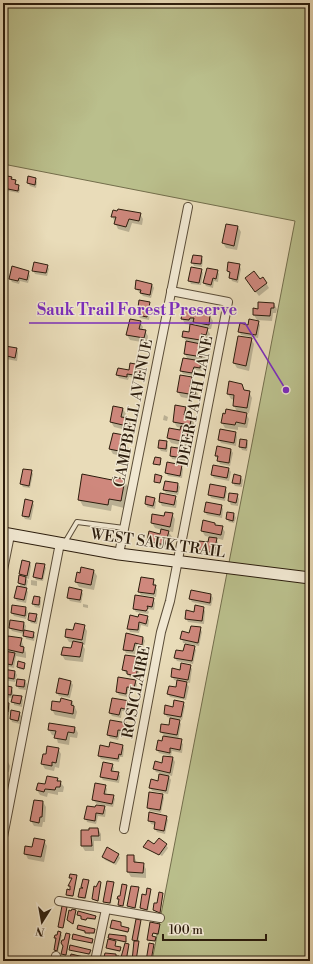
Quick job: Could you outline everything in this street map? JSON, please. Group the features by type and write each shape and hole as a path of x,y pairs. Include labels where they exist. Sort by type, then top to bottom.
{"main road":[{"name":"WEST SAUK TRAIL","path":"7,534 119,554 310,578"}],"street":[{"name":"CAMPBELL AVENUE","path":"119,554 188,207"},
{"name":"DEER PATH LANE","path":"171,291 228,302 178,561"},
{"path":"3,570 7,534"},
{"path":"3,837 62,544"},
{"name":"ROSICLAIRE","path":"124,829 161,632 170,601 178,561"},
{"path":"60,901 160,918"},
{"path":"95,961 106,909"}],"lane":[{"path":"62,544 77,522 124,528"}],"green space":[{"path":"3,3 310,3 310,961 152,961 295,221 3,164"}],"building":[{"path":"3,175 12,177 11,179 16,180 15,184 19,185 18,191 3,188"},
{"path":"28,176 36,178 35,185 27,183"},
{"path":"118,209 141,213 139,221 129,219 126,227 114,224 116,217 111,217 113,210 117,211"},
{"path":"226,224 238,226 234,246 222,243"},
{"path":"193,255 202,256 201,264 191,263"},
{"path":"34,262 48,265 46,273 32,271"},
{"path":"228,262 240,264 237,280 229,278 230,272 227,271"},
{"path":"12,266 29,271 27,280 19,278 18,281 9,279"},
{"path":"191,267 202,269 199,283 188,281"},
{"path":"207,268 218,270 216,279 213,278 211,285 203,283"},
{"path":"254,271 260,279 263,277 267,283 255,292 245,278"},
{"path":"136,280 152,284 150,295 140,293 141,290 135,289"},
{"path":"139,300 150,302 147,317 137,315"},
{"path":"258,302 274,303 274,308 271,308 270,316 253,315 253,308 258,309"},
{"path":"183,310 210,315 209,325 193,322 194,318 190,318 189,320 181,319"},
{"path":"130,319 141,321 139,329 146,330 144,338 126,335"},
{"path":"249,319 259,321 256,335 238,332 240,323 248,325"},
{"path":"190,324 208,328 206,335 201,334 200,340 182,337 183,331 189,332"},
{"path":"238,336 252,338 246,366 233,363"},
{"path":"186,341 201,344 200,349 203,349 202,357 184,354"},
{"path":"5,346 17,348 15,358 3,355"},
{"path":"183,358 201,361 200,368 194,367 192,373 180,371"},
{"path":"130,363 141,365 140,373 135,372 134,375 127,374 127,377 116,375 118,368 129,370"},
{"path":"180,375 192,377 190,387 196,388 195,395 177,392"},
{"path":"229,381 242,384 244,390 250,391 247,408 233,406 234,395 227,394"},
{"path":"175,405 186,407 184,415 192,416 190,425 173,422"},
{"path":"113,406 123,408 121,417 129,418 127,426 110,422"},
{"path":"226,409 247,413 245,424 236,422 235,425 221,423 223,413 225,414"},
{"path":"181,426 189,428 186,442 167,438 169,428 180,430"},
{"path":"220,429 236,432 234,443 218,440"},
{"path":"113,433 124,435 122,442 126,443 124,452 109,449"},
{"path":"240,439 247,440 246,448 239,447"},
{"path":"159,440 167,441 166,449 158,448"},
{"path":"217,446 231,449 229,463 217,461 218,456 215,456"},
{"path":"171,447 185,449 183,458 170,456"},
{"path":"155,457 161,458 160,465 153,464"},
{"path":"167,462 182,465 180,476 165,473"},
{"path":"213,465 229,468 227,478 211,475"},
{"path":"23,469 32,470 29,486 20,484"},
{"path":"82,474 112,480 113,477 125,479 121,501 109,499 108,505 78,500"},
{"path":"155,474 162,476 160,483 154,482"},
{"path":"234,474 241,476 240,484 232,483"},
{"path":"165,481 178,483 177,492 163,490"},
{"path":"210,484 226,487 224,498 208,495"},
{"path":"160,493 176,496 174,505 159,502"},
{"path":"229,493 238,494 236,503 228,501"},
{"path":"146,496 155,498 153,506 145,504"},
{"path":"25,499 33,501 29,517 22,516"},
{"path":"206,502 222,505 220,515 204,512"},
{"path":"165,512 173,513 170,527 151,523 152,514 164,516"},
{"path":"227,512 234,513 233,521 226,519"},
{"path":"203,520 215,523 215,525 223,526 221,535 201,531"},
{"path":"161,529 169,531 165,545 147,541 149,531 160,534"},
{"path":"209,537 217,538 214,553 197,549 199,541 208,542"},
{"path":"22,560 30,562 27,576 19,574"},
{"path":"36,563 45,564 42,579 33,577"},
{"path":"81,567 94,570 91,585 75,582 77,572 80,573"},
{"path":"19,575 26,577 25,585 18,583"},
{"path":"141,577 154,579 153,585 156,585 154,594 138,592"},
{"path":"17,586 27,588 24,600 14,598"},
{"path":"69,587 82,590 80,600 67,598"},
{"path":"191,590 211,594 210,603 189,599"},
{"path":"135,595 154,598 152,607 147,606 148,608 146,611 133,609"},
{"path":"34,596 40,597 39,605 32,604"},
{"path":"12,605 26,607 25,616 11,613"},
{"path":"195,605 204,607 202,621 185,619 186,610 194,612"},
{"path":"29,613 37,614 35,622 28,620"},
{"path":"139,614 148,616 146,624 139,622 138,630 127,629 130,615 138,617"},
{"path":"10,620 24,622 23,631 9,628"},
{"path":"75,623 85,625 82,640 65,637 66,629 73,630"},
{"path":"191,626 201,627 198,643 180,639 182,631 189,633"},
{"path":"24,630 34,632 33,638 23,636"},
{"path":"126,633 143,637 142,645 135,643 133,651 123,650"},
{"path":"8,636 22,638 20,646 24,647 23,653 5,649"},
{"path":"73,641 83,643 80,657 61,655 63,647 71,648"},
{"path":"185,644 195,646 192,661 174,658 176,650 183,651"},
{"path":"4,651 15,653 12,665 3,663"},
{"path":"125,655 140,657 136,676 127,674 127,671 122,670"},
{"path":"18,661 25,663 24,669 17,667"},
{"path":"181,663 191,665 188,680 171,677 172,668 180,670"},
{"path":"3,669 15,671 14,679 3,677"},
{"path":"118,677 136,680 134,688 127,687 126,694 116,692"},
{"path":"59,678 71,681 68,695 56,693"},
{"path":"17,679 25,680 24,687 16,686"},
{"path":"177,680 187,682 184,698 167,694 169,686 176,687"},
{"path":"3,685 12,687 11,695 3,694"},
{"path":"13,695 22,696 20,704 11,702"},
{"path":"61,698 72,701 71,705 74,706 73,714 51,710 52,701 60,702"},
{"path":"112,698 130,701 128,710 121,708 119,715 109,713"},
{"path":"174,700 184,702 181,717 164,714 165,705 173,707"},
{"path":"3,702 9,703 8,712 3,711"},
{"path":"11,710 20,712 18,721 10,719"},
{"path":"170,718 180,720 177,735 160,732 161,724 169,725"},
{"path":"110,720 127,723 126,731 118,730 117,737 107,735"},
{"path":"49,723 75,727 74,733 68,732 66,740 54,738 56,731 48,730"},
{"path":"163,736 182,739 180,750 170,748 170,753 156,750 158,740 162,741"},
{"path":"110,742 123,745 121,755 119,754 118,759 98,756 100,745 109,747"},
{"path":"47,746 59,748 56,763 52,762 52,766 41,764 43,754 46,754"},
{"path":"163,756 173,757 170,773 153,769 155,761 162,763"},
{"path":"103,762 113,764 111,771 119,772 117,780 100,777"},
{"path":"159,774 169,776 166,791 149,788 151,779 158,781"},
{"path":"47,776 58,778 57,781 61,781 60,787 56,787 55,790 45,789 44,792 36,790 38,783 45,784"},
{"path":"95,783 106,785 104,794 114,795 112,804 92,800"},
{"path":"149,792 163,794 160,810 147,808"},
{"path":"34,800 43,801 42,817 40,817 39,823 30,821"},
{"path":"96,805 105,806 103,814 96,813 95,821 84,819 87,806 95,807"},
{"path":"149,812 167,816 164,831 154,829 155,822 148,821"},
{"path":"89,828 98,828 99,836 91,836 92,846 81,846 81,830 89,830"},
{"path":"34,838 45,840 41,857 24,854 25,846 32,847"},
{"path":"159,838 167,844 159,855 143,847 148,840 154,844"},
{"path":"107,847 119,854 114,863 102,857"},
{"path":"127,855 134,855 134,862 144,863 143,873 127,872"},
{"path":"70,874 77,875 73,896 66,895 67,889 70,890 70,886 68,886 72,878 69,878"},
{"path":"83,879 89,880 85,898 78,897 80,888 83,888 81,887"},
{"path":"99,881 101,882 98,901 92,899 94,886 96,887"},
{"path":"107,881 114,882 110,903 103,902"},
{"path":"122,884 127,885 123,906 118,905 119,899 117,899 118,896 120,896"},
{"path":"131,886 139,887 135,908 127,906"},
{"path":"147,888 151,889 147,910 140,908 142,894 146,895"},
{"path":"159,892 163,893 160,913 153,910 154,903 157,903"},
{"path":"62,906 67,907 63,928 58,927"},
{"path":"72,909 76,910 73,924 67,920 69,910 71,911"},
{"path":"78,911 96,916 95,919 81,919 81,916 77,915"},
{"path":"136,919 141,920 137,941 132,940"},
{"path":"112,920 121,922 121,926 129,928 128,932 110,928"},
{"path":"150,922 160,924 158,934 153,933 152,936 156,937 155,941 147,940"},
{"path":"78,925 95,929 94,933 85,933 85,931 77,929"},
{"path":"58,931 61,932 57,951 54,950 56,938 54,938"},
{"path":"66,933 70,934 66,955 61,954 63,946 61,943 62,940 64,940"},
{"path":"73,934 93,939 92,943 72,939"},
{"path":"109,934 126,936 126,942 108,938"},
{"path":"108,939 116,941 115,946 121,947 120,951 106,948"},
{"path":"134,941 139,941 136,961 132,961"},
{"path":"125,943 129,944 126,961 120,961"},
{"path":"149,943 154,944 151,961 146,961"},
{"path":"70,945 91,950 89,954 69,950"},
{"path":"105,953 116,954 116,956 119,956 118,960 104,957"},
{"path":"71,954 88,958 87,961 70,958"}],"place":[{"name":"Sauk Trail Forest Preserve","path":"286,390"}]}
